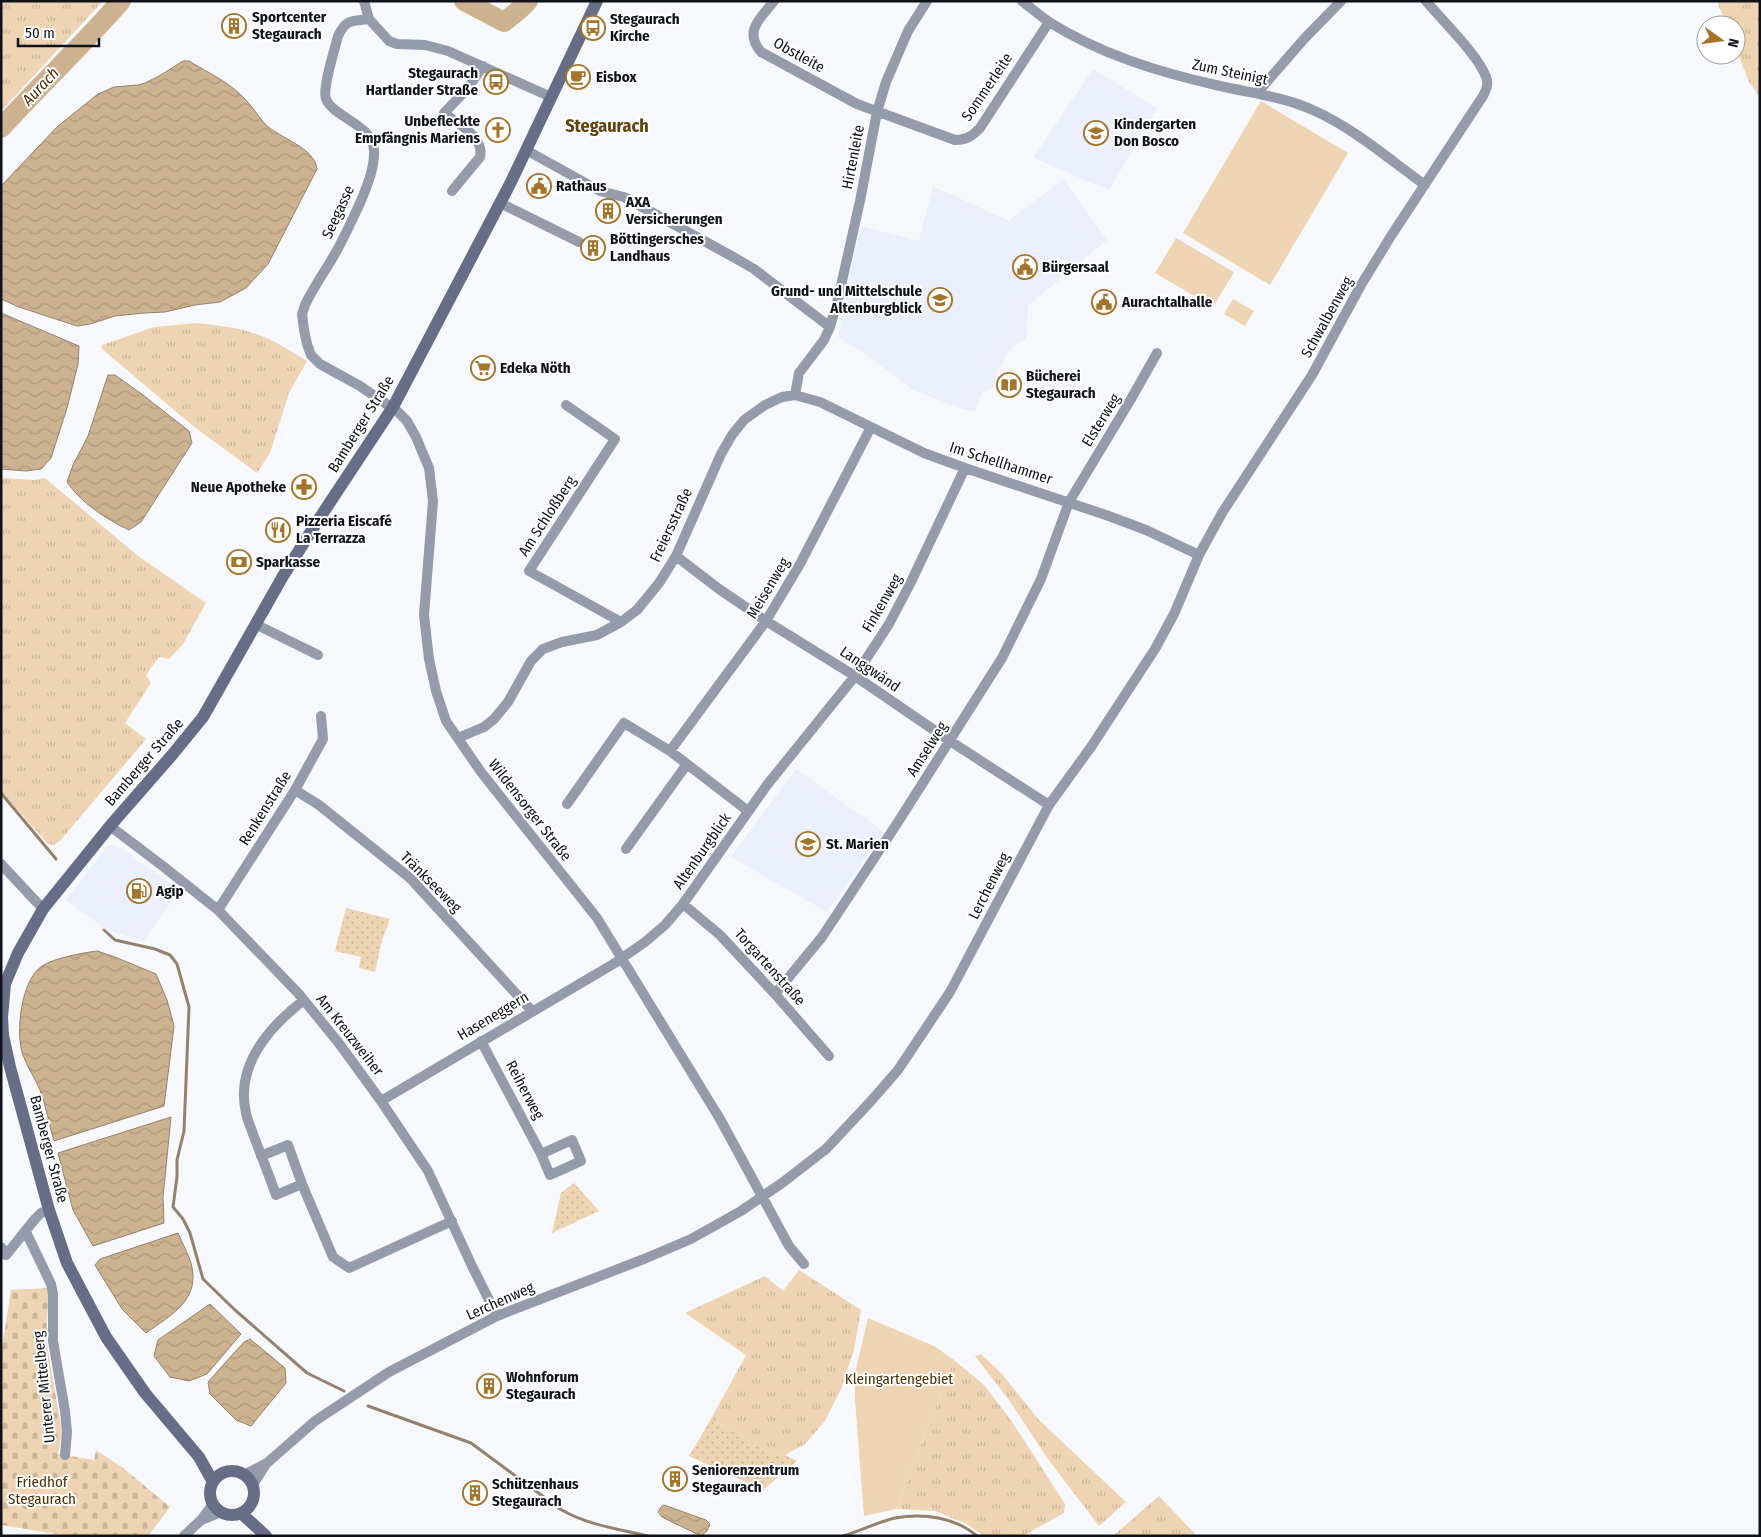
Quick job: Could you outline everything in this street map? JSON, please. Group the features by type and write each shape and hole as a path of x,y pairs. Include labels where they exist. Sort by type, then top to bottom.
{"main road":[{"name":"Bamberger Straße","path":"213,1482 199,1457 145,1393 106,1337 67,1263 49,1210 10,1067 3,1035 2,1000 5,984 18,953 43,908 203,717 255,624 315,525 393,407 500,203 597,1"},
{"name":"Bamberger Straße","path":"199,1457 224,1473"},
{"path":"237,1472 244,1475 252,1486 253,1498 246,1509 228,1515 217,1508 210,1493 213,1482 224,1473 237,1472"},
{"path":"246,1509 265,1534"}],"street":[{"path":"364,1 369,20 390,41 397,44 425,45 440,49 551,97"},
{"name":"Obstleite","path":"774,1 755,25 752,39 761,52 857,104 877,112"},
{"name":"Hirtenleite","path":"830,327 860,201 877,112 886,82 908,31 927,1"},
{"name":"Zum Steinigt","path":"1022,1 1049,22 1103,50 1158,70 1219,86 1282,99 1315,111 1353,133 1425,186"},
{"path":"1257,93 1340,1"},
{"name":"Schwalbenweg","path":"1199,555 1222,513 1312,375 1361,285 1391,236 1488,86 1487,78 1479,62 1426,1"},
{"name":"Seegasse","path":"369,20 347,22 342,28 338,36 325,90 326,100 353,121 367,134 373,143 372,167 364,194 349,227 311,293 302,314 307,344 311,355 320,364 393,407"},
{"name":"Sommerleite","path":"877,112 955,140 964,140 971,137 994,107 1049,22"},
{"path":"452,191 480,157 481,152 478,142 471,133 444,113 468,88 482,66"},
{"path":"526,150 600,191 624,197 754,269 830,327 824,340 799,373 795,395"},
{"path":"500,203 579,242"},
{"name":"Elsterweg","path":"1069,502 1132,400 1157,353"},
{"name":"Im Schellhammer","path":"795,395 820,402 924,453 1146,530 1199,555"},
{"name":"Freiersstraße","path":"458,738 484,727 494,719 508,702 531,661 543,649 562,642 598,635 621,622 636,610 654,590 676,556 720,454 732,435 744,420 765,405 782,397 795,395"},
{"name":"Am Schloßberg","path":"566,405 615,440 529,571 621,622"},
{"name":"Wildensorger Straße","path":"393,407 407,421 429,468 433,501 424,615 429,659 436,691 446,721 486,779 597,918 720,1119 763,1197"},
{"name":"Meisenweg","path":"670,751 766,621 800,564 871,427"},
{"name":"Finkenweg","path":"748,811 855,676 888,624 911,582 965,468"},
{"name":"Amselweg","path":"775,994 822,937 1007,650 1042,579 1069,502"},
{"name":"Lerchenweg","path":"244,1475 267,1463 315,1421 389,1372 497,1316 691,1239 763,1197 826,1149 898,1070 950,992 1049,805 1091,747 1155,649 1174,614 1199,555"},
{"name":"Langgwänd","path":"676,556 719,589 766,621 855,676 950,741 1049,805"},
{"path":"255,624 318,655"},
{"name":"Renkenstraße","path":"218,910 295,790 323,739 321,716"},
{"name":"Altenburgblick","path":"567,804 624,722 670,751 748,811 683,904 665,925 645,942 621,958"},
{"path":"626,849 686,764"},
{"name":"Tränkseeweg","path":"295,790 319,805 410,878 532,1011"},
{"name":"Am Kreuzweiher","path":"110,826 218,910 304,1000 381,1101 428,1171 497,1316"},
{"path":"1,864 43,908"},
{"name":"Torgartenstraße","path":"683,904 720,935 829,1056"},
{"name":"Haseneggern","path":"381,1101 621,958"},
{"path":"302,1184 276,1196 246,1112 244,1084 250,1062 268,1033 284,1016 304,1000"},
{"name":"Reiherweg","path":"482,1041 541,1154"},
{"path":"261,1156 288,1145 302,1184 333,1257 349,1268 452,1221"},
{"path":"763,1197 789,1246 804,1264"},
{"path":"3,1251 26,1232 41,1213 49,1210"},
{"name":"Unterer Mittelberg","path":"26,1232 52,1284 53,1341 67,1432 65,1455"},
{"name":"Lerchenweg","path":"252,1486 267,1463"},
{"path":"184,1536 217,1508"}],"shaded area":[{"name":"Kindergarten Don Bosco","path":"1093,69 1157,108 1109,190 1033,158"},
{"name":"Grund- und Mittelschule Altenburgblick","path":"1063,179 1107,240 1028,306 1026,338 1009,350 998,372 993,388 982,392 975,412 913,390 871,358 838,337 861,226 919,241 933,186 1009,221"},
{"name":"St. Marien","path":"796,769 884,832 827,912 731,857"},
{"path":"109,844 121,848 180,890 143,941 107,930 66,900"}],"green space":[{"path":"1,1 103,1 1,111"},
{"path":"1717,1 1760,1 1760,97 1749,82 1742,65 1746,65 1746,15 1722,15"},
{"path":"1261,101 1348,153 1270,285 1183,233"},
{"path":"1176,238 1234,272 1213,307 1155,273"},
{"path":"1233,299 1254,311 1245,326 1224,314"},
{"path":"197,323 236,329 259,335 278,343 307,361 289,393 270,453 257,473 193,426 101,348 102,345 154,327"},
{"path":"1,478 35,480 45,478 138,556 206,603 183,644 169,659 159,657 146,675 151,683 125,723 146,739 60,841 53,845 48,844 1,791"},
{"path":"346,908 390,919 382,940 375,972 359,968 361,957 335,951"},
{"path":"574,1183 599,1211 552,1233 561,1193"},
{"path":"799,1270 861,1310 854,1350 841,1389 825,1421 805,1444 785,1455 769,1453 711,1419 746,1355 685,1313 765,1276 783,1291"},
{"name":"Friedhof Stegaurach","path":"49,1288 46,1340 62,1432 58,1454 94,1460 96,1450 123,1468 170,1507 148,1536 69,1536 1,1525 1,1355 11,1290"},
{"name":"Kleingartengebiet","path":"868,1318 934,1346 954,1360 896,1509 864,1516 855,1400 855,1373"},
{"path":"981,1354 1002,1374 1038,1419 1126,1502 1099,1526 1048,1459 1009,1400 975,1356"},
{"path":"954,1360 984,1385 1011,1420 1065,1504 1064,1513 1023,1536 984,1536 965,1523 935,1511 896,1509"},
{"path":"711,1419 769,1453 785,1455 797,1461 763,1490 689,1456"},
{"path":"1159,1496 1197,1536 1113,1536"}],"water":[{"path":"183,61 189,61 232,87 247,101 266,125 304,149 315,162 317,169 268,264 246,288 220,302 195,305 165,312 115,316 77,326 19,307 1,299 1,186 58,126 98,94 114,87 145,83"},
{"path":"1,313 79,346 78,364 67,408 51,458 41,469 26,471 1,469"},
{"path":"108,375 115,375 189,431 192,443 141,522 129,530 95,510 79,497 67,482 73,465 88,436"},
{"path":"97,951 156,974 167,1000 174,1026 164,1106 54,1141 40,1090 23,1055 20,1034 22,1008 29,983 42,966 61,958"},
{"path":"171,1117 163,1197 164,1223 93,1246 73,1210 58,1153"},
{"path":"178,1233 191,1263 192,1287 182,1305 146,1333 122,1309 95,1265 100,1259"},
{"path":"210,1304 241,1334 207,1374 189,1381 170,1377 154,1356 158,1340"},
{"path":"250,1339 285,1368 286,1383 251,1426 236,1420 210,1394 208,1382 244,1342"},
{"path":"664,1505 706,1520 710,1524 707,1531 701,1536 662,1517 658,1512"}],"waterway":[{"name":"Aurach","path":"1,128 121,1"},
{"name":"Aurach","path":"464,1 504,22 528,1"},
{"path":"1,793 56,859"},
{"path":"104,930 115,940 155,949 170,955 177,964 189,1007 184,1131 177,1160 173,1207 183,1219 190,1233 203,1279 235,1310 307,1373 344,1391"},
{"path":"368,1406 471,1443 560,1509 570,1514 603,1526 648,1536"},
{"path":"843,1536 895,1518 917,1516 938,1518 959,1524 977,1536"}],"place":[{"name":"Sportcenter Stegaurach","path":"234,26"},
{"name":"Stegaurach Kirche","path":"593,28"},
{"name":"Eisbox","path":"578,77"},
{"name":"Stegaurach Hartlander Straße","path":"496,82"},
{"name":"Unbefleckte Empfängnis Mariens","path":"498,130"},
{"name":"Kindergarten Don Bosco","path":"1096,133"},
{"name":"Rathaus","path":"539,186"},
{"name":"AXA Versicherungen","path":"608,211"},
{"name":"Böttingersches Landhaus","path":"593,248"},
{"name":"Bürgersaal","path":"1025,267"},
{"name":"Grund- und Mittelschule Altenburgblick","path":"940,300"},
{"name":"Aurachtalhalle","path":"1104,302"},
{"name":"Edeka Nöth","path":"483,368"},
{"name":"Bücherei Stegaurach","path":"1009,385"},
{"name":"Neue Apotheke","path":"304,487"},
{"name":"Pizzeria Eiscafé La Terrazza","path":"278,530"},
{"name":"Sparkasse","path":"239,562"},
{"name":"St. Marien","path":"808,844"},
{"name":"Agip","path":"139,891"},
{"name":"Wohnforum Stegaurach","path":"489,1386"},
{"name":"Seniorenzentrum Stegaurach","path":"675,1479"},
{"name":"Schützenhaus Stegaurach","path":"475,1493"}],"district":[{"name":"Stegaurach","path":"607,126"}]}
